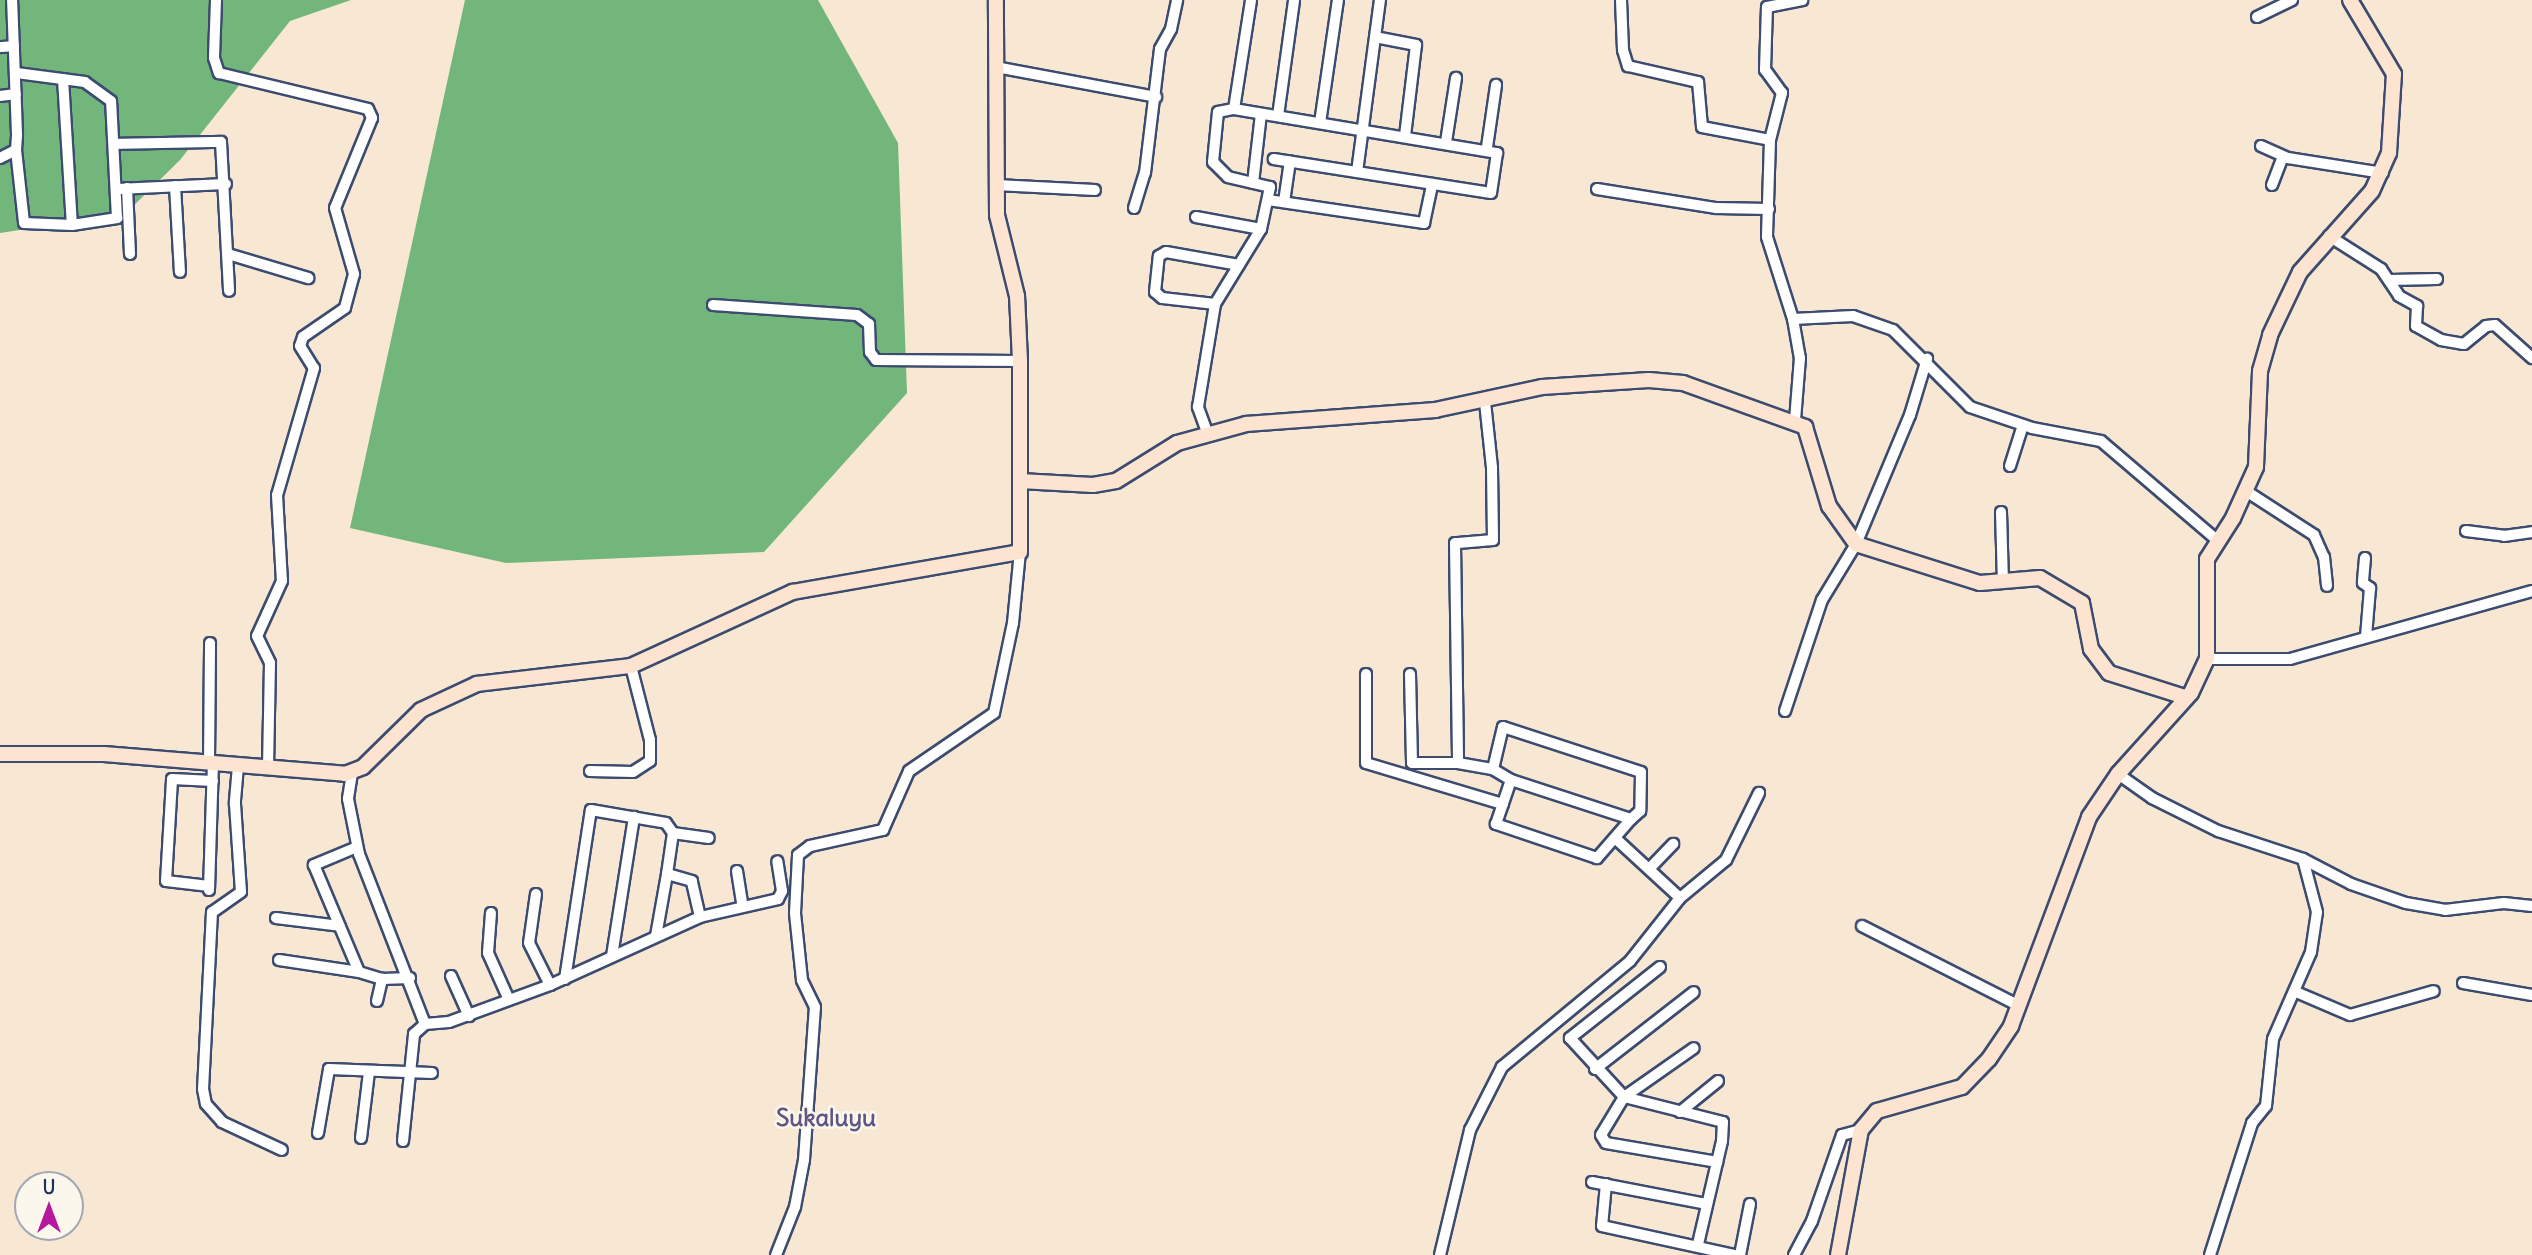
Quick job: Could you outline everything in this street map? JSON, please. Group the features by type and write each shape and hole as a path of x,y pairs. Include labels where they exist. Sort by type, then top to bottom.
{"street":[{"path":"12,0 17,73 16,150 24,223 72,225 117,218 122,188"},
{"path":"216,0 214,58 219,73 368,109 372,118 335,208 354,274 345,309 303,337 300,346 314,369 277,495 282,581 257,636 270,663 268,768"},
{"path":"776,1255 795,1207 804,1160 815,1007 802,980 795,913 797,855 810,846 883,830 909,772 994,713 1013,623 1020,552 1020,361 1017,296 1000,234 996,185 996,0"},
{"path":"1134,208 1145,173 1160,49 1171,29 1177,0"},
{"path":"1234,109 1251,0"},
{"path":"1278,116 1294,0"},
{"path":"1320,123 1338,0"},
{"path":"1357,172 1380,0"},
{"path":"1621,0 1623,50 1628,66 1698,82 1702,128 1770,140"},
{"path":"1795,420 1800,377 1793,319 1768,245 1770,140 1782,93 1766,70 1767,7 1802,0"},
{"path":"2257,17 2292,0"},
{"path":"1838,1255 1861,1130 1877,1111 1922,1102 1969,1082 2011,1026 2080,835 2118,774 2193,690 2207,659 2205,573 2210,551 2246,491 2259,456 2263,354 2300,272 2329,236 2372,191 2383,173 2389,153 2394,74 2350,0"},
{"path":"1375,37 1416,45 1405,136"},
{"path":"0,47 14,46"},
{"path":"996,67 1156,97"},
{"path":"17,73 85,82 111,102 114,144 130,254"},
{"path":"1446,142 1455,78"},
{"path":"63,79 72,225"},
{"path":"1487,148 1496,85"},
{"path":"0,96 16,94"},
{"path":"1208,432 1198,407 1215,304 1261,229 1270,187 1228,177 1213,162 1218,112 1234,109 1487,148 1497,153 1493,192 1274,159"},
{"path":"1253,183 1261,114"},
{"path":"114,144 221,142 226,184 229,291"},
{"path":"2261,146 2283,156 2383,173"},
{"path":"0,158 16,150"},
{"path":"2272,185 2283,156"},
{"path":"1284,202 1290,161"},
{"path":"122,188 226,184"},
{"path":"1268,200 1424,223 1432,184"},
{"path":"996,185 1095,190"},
{"path":"175,186 180,272"},
{"path":"1597,189 1716,208 1769,209"},
{"path":"1196,217 1261,229"},
{"path":"2329,236 2373,261 2390,280 2399,296 2417,306 2416,326 2441,341 2464,344 2486,326 2495,325 2532,358"},
{"path":"1215,304 1162,298 1155,292 1159,256 1166,252 1239,265"},
{"path":"228,254 308,278"},
{"path":"2390,280 2437,279"},
{"path":"713,305 863,317 869,324 871,355 876,360 1020,361"},
{"path":"1793,319 1867,318 1894,330 1927,359 1970,407 2023,425 2101,441 2218,541"},
{"path":"1785,711 1822,600 1856,544 1910,415 1927,359"},
{"path":"1020,481 1093,485 1116,481 1165,449 1208,432 1246,424 1418,412 1485,402 1529,388 1667,381 1698,387 1795,420 1809,434 1829,506 1856,544 1979,583 2034,577 2072,594 2084,608 2091,649 2109,673 2185,697"},
{"path":"1458,763 1455,543 1493,540 1492,468 1485,402"},
{"path":"2010,466 2023,425"},
{"path":"2246,491 2314,535 2323,557 2326,586"},
{"path":"2001,512 2003,582"},
{"path":"2466,531 2504,536 2532,532"},
{"path":"0,754 104,754 324,775 352,773 363,768 421,710 462,689 495,678 631,666 793,592 1020,552"},
{"path":"2365,558 2363,583 2371,588 2366,638"},
{"path":"2207,659 2290,659 2532,591"},
{"path":"210,643 213,781 209,888 166,881 172,779 213,781"},
{"path":"590,771 633,772 650,761 650,740 631,666"},
{"path":"1366,674 1366,764 1503,804"},
{"path":"1410,674 1412,763"},
{"path":"1493,769 1499,729 1507,727 1641,772 1640,811 1597,858 1496,824 1511,780"},
{"path":"1394,772 1412,763 1458,763 1493,769 1511,780 1631,819"},
{"path":"238,766 235,804 241,892 212,912 203,1089 206,1104 222,1122 282,1150"},
{"path":"352,773 348,799 357,847 410,978 425,1024"},
{"path":"2118,774 2152,798 2218,831 2303,859 2351,884 2406,904 2445,910 2504,903 2532,906"},
{"path":"1440,1255 1470,1130 1502,1067 1630,961 1680,898 1733,852 1759,793"},
{"path":"565,979 591,810 666,823 673,833 656,936"},
{"path":"612,956 634,817"},
{"path":"673,833 709,838"},
{"path":"1615,838 1680,898"},
{"path":"1649,869 1673,844"},
{"path":"357,847 314,865 359,972"},
{"path":"2210,1255 2252,1123 2266,1106 2273,1039 2296,992 2311,952 2317,912 2303,859"},
{"path":"403,1141 414,1034 425,1024 469,1016 565,979 700,917 781,895 777,861"},
{"path":"737,871 743,906"},
{"path":"667,874 692,881 700,917"},
{"path":"536,894 529,943 550,985"},
{"path":"491,913 488,953 509,1000"},
{"path":"276,918 340,926"},
{"path":"1862,926 2018,1005"},
{"path":"279,960 359,972 382,979 410,978"},
{"path":"1660,967 1572,1032 1570,1038 1595,1069 1624,1097 1723,1122 1717,1162 1698,1244"},
{"path":"450,976 469,1016"},
{"path":"377,1001 382,979"},
{"path":"2463,983 2532,995"},
{"path":"2296,992 2350,1015 2434,991"},
{"path":"1595,1069 1694,992"},
{"path":"1694,1048 1624,1097 1601,1135 1602,1142 1717,1162"},
{"path":"318,1133 329,1069 432,1073"},
{"path":"361,1138 369,1072"},
{"path":"1680,1112 1718,1081"},
{"path":"1794,1255 1812,1221 1842,1135 1861,1130"},
{"path":"1592,1182 1706,1204"},
{"path":"1606,1184 1602,1226 1698,1244 1734,1255"},
{"path":"1740,1255 1750,1204"}],"green space":[{"path":"0,0 351,0 290,21 180,160 125,214 0,233"},
{"path":"465,0 818,0 898,143 907,393 764,552 506,563 350,528"}],"district":[{"name":"Sukaluyu","path":"826,1118"}]}
